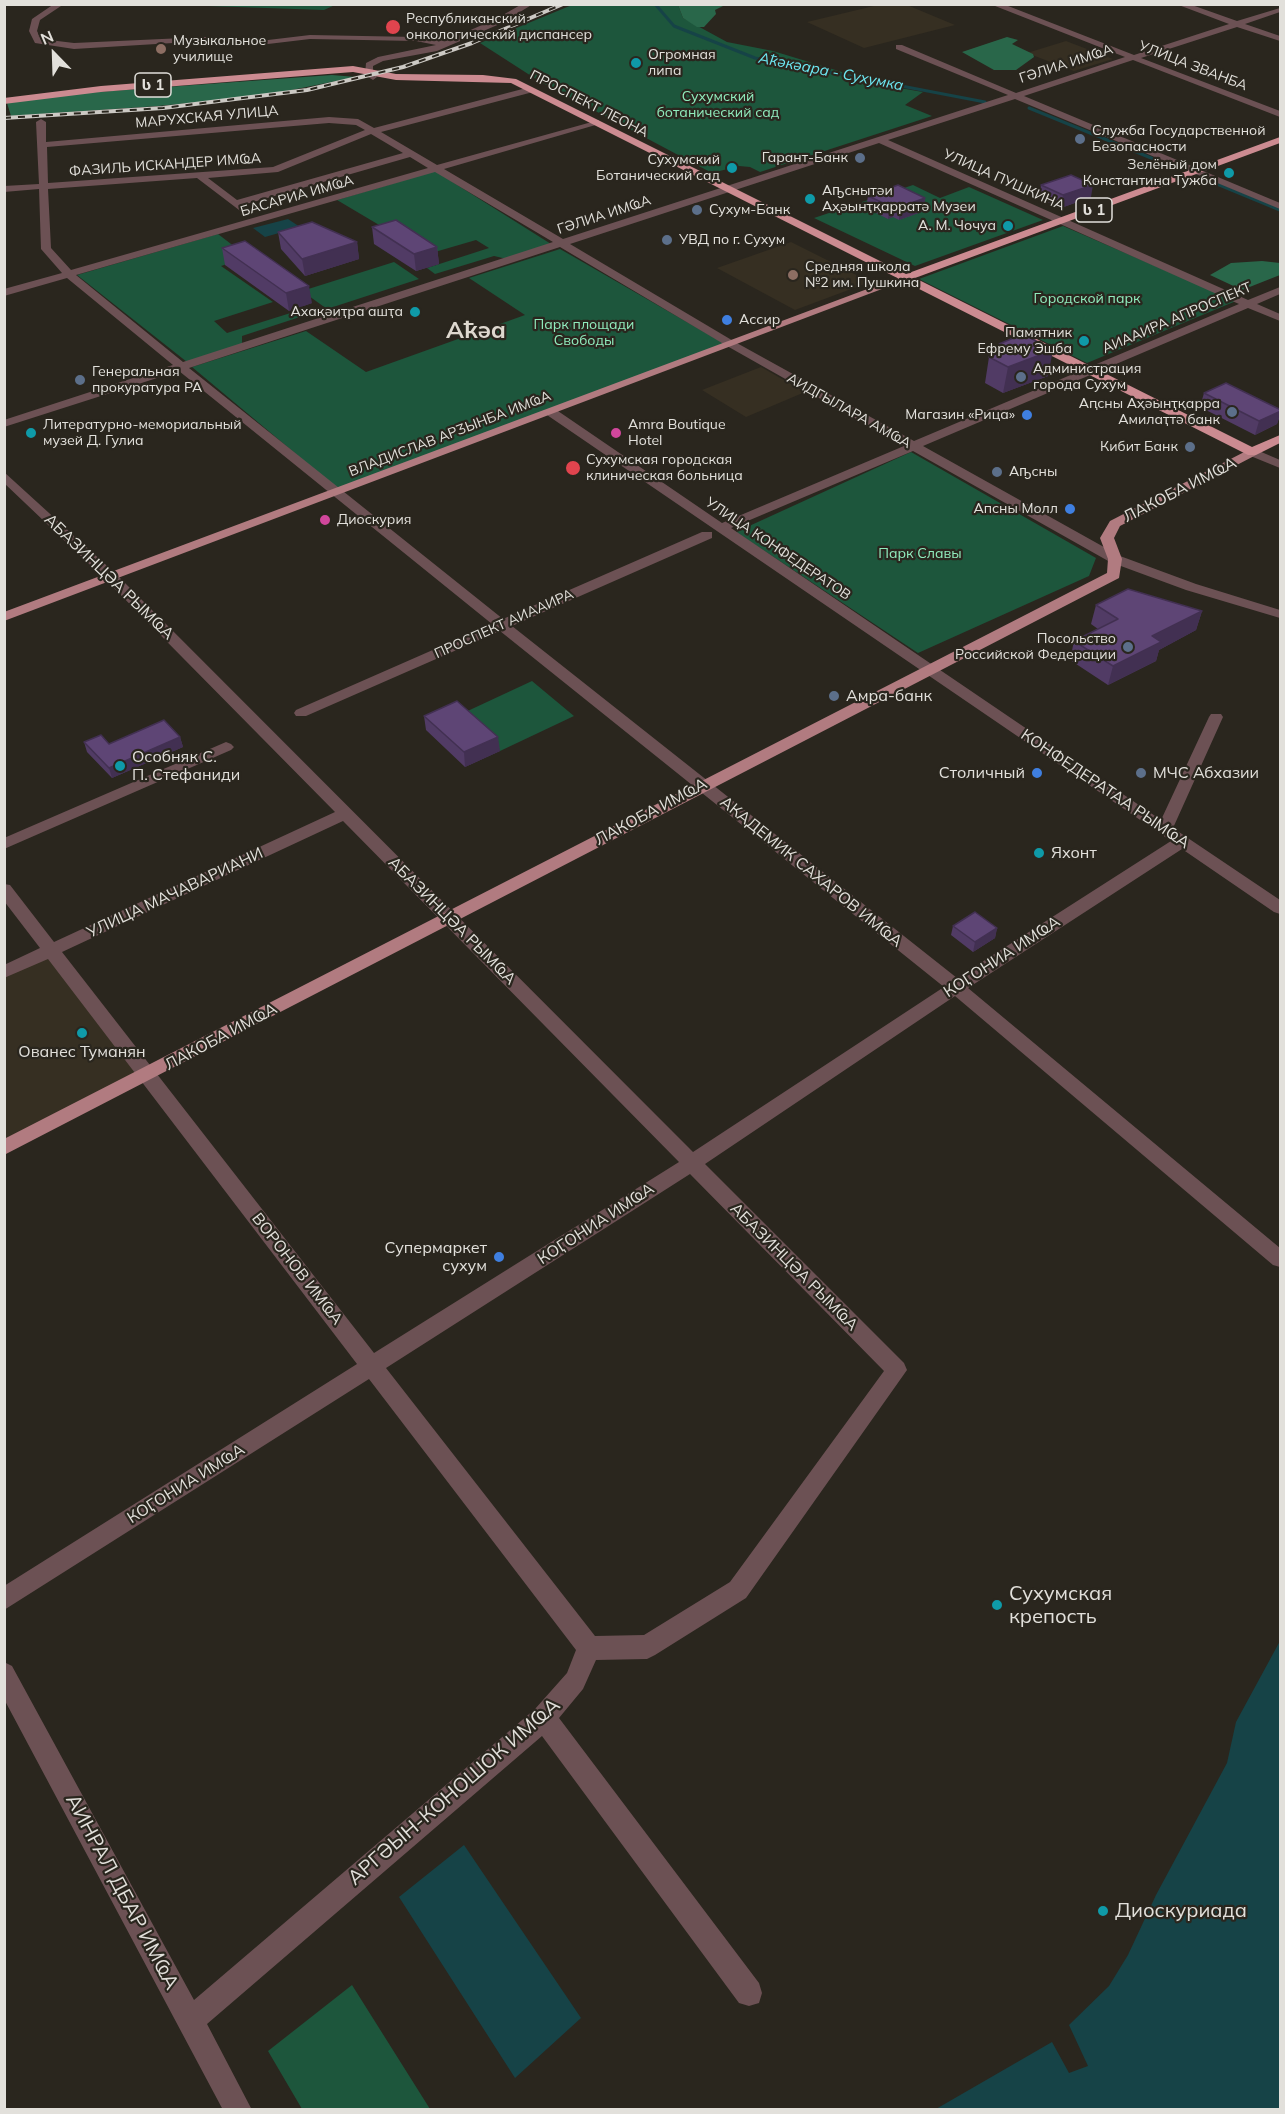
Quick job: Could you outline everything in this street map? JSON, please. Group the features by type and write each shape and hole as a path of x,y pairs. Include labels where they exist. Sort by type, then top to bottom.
{"highway":[{"name":"ს 1","path":"4,101 67,92 353,69 370,71"},
{"name":"ს 1","path":"303,74 370,71"},
{"name":"ПРОСПЕКТ ЛЕОНА","path":"370,71 396,81 500,79 530,90 906,278"},
{"name":"ს 1","path":"906,278 1281,140"},
{"name":"ს 1","path":"906,278 1252,452"},
{"path":"1252,452 1281,439"}],"main road":[{"name":"ВЛАДИСЛАВ АРӠЫНБА ИМҨА","path":"4,617 906,278"},
{"name":"ЛАКОБА ИМҨА","path":"4,1148 148,1076 703,785 1114,575 1115,560 1107,538 1115,524 1252,452"}],"street":[{"path":"60,4 36,19 33,31 38,41 74,46 206,39 268,42 310,37 424,40 445,44"},
{"path":"370,71 394,55 434,49 499,21 529,4"},
{"name":"УЛИЦА ЗВАНБА","path":"994,4 1281,114"},
{"path":"1180,4 1281,39"},
{"name":"ГӘЛИА ИМҨА","path":"4,424 1281,10"},
{"path":"899,47 1014,97 1281,206"},
{"name":"ФАЗИЛЬ ИСКАНДЕР ИМҨА","path":"4,189 275,170 343,140 372,130 530,90"},
{"name":"МАРУХСКАЯ УЛИЦА","path":"42,145 329,120 358,122 410,154"},
{"name":"АКАДЕМИК САХАРОВ ИМҨА","path":"41,122 46,249 69,275 336,493 956,987 1281,1259"},
{"name":"БАСАРИА ИМҨА","path":"4,293 596,122"},
{"name":"УЛИЦА ПУШКИНА","path":"880,140 1281,318"},
{"path":"235,204 410,154"},
{"name":"АИДГЫЛАРА АМҨА","path":"410,154 731,344 1115,560 1191,587 1281,614"},
{"path":"200,177 258,221"},
{"name":"АИААИРА АПРОСПЕКТ","path":"721,528 1281,290"},
{"name":"УЛИЦА КОНФЕДЕРАТОВ","path":"550,412 930,670"},
{"path":"1252,452 1281,464"},
{"name":"АБАЗИНЦӘА РЫМҨА","path":"4,476 111,577 897,1370 738,1590 647,1647 589,1648"},
{"name":"ПРОСПЕКТ АИААИРА","path":"301,713 707,535"},
{"name":"КОНФЕДЕРАТАА РЫМҨА","path":"930,670 1281,908"},
{"path":"1165,829 1216,717"},
{"path":"4,844 226,747"},
{"name":"УЛИЦА МАЧАВАРИАНИ","path":"4,972 345,814"},
{"name":"КОӶОНИА ИМҨА","path":"4,1599 692,1163 956,987 1182,841"},
{"name":"ВОРОНОВ ИМҨА","path":"4,889 589,1648"},
{"name":"АРГӘЫН-КОНОШОК ИМҨА","path":"191,2020 544,1718 575,1682 589,1648"},
{"name":"АИНРАЛ ДБАР ИМҨА","path":"4,1674 238,2109"},
{"path":"544,1718 749,1993"}],"shaded area":[{"path":"878,5 907,5 955,25 864,48 807,22"},
{"path":"1066,41 1113,59 1074,71 1027,53"},
{"name":"Средняя школа №2 им. Пушкина","path":"791,242 870,282 795,310 717,268"},
{"path":"761,367 805,392 746,417 702,390"},
{"path":"52,950 148,1075 5,1148 4,972"}],"green space":[{"path":"678,4 725,5 715,10 716,14 704,27 697,27 683,18"},
{"path":"179,5 335,5 324,10"},
{"name":"Сухумский ботанический сад","path":"572,5 678,5 683,18 727,42 773,51 888,86 923,92 905,105 932,116 760,172 750,167 739,166 712,173 539,81 480,43"},
{"path":"1007,37 1018,40 1012,44 1033,54 1034,57 1016,70 994,70 962,52"},
{"path":"332,75 356,77 262,96 158,106 11,116 7,103 71,94"},
{"path":"435,171 551,244 507,259 494,256 435,274 427,268 489,248 476,240 428,254 337,200"},
{"path":"913,185 940,198 969,187 1043,220 915,266 814,218"},
{"name":"Городской парк","path":"1063,226 1236,301 1087,363 919,279"},
{"path":"218,234 248,257 221,266 273,302 214,321 227,333 300,310 306,315 242,336 242,345 187,362 77,275"},
{"name":"Парк площади Свободы","path":"560,249 725,344 339,490 192,367 306,331 366,372 525,315 469,278"},
{"path":"1262,261 1280,263 1280,275 1242,290 1210,275 1231,263"},
{"path":"394,262 419,279 327,309 302,291"},
{"name":"Парк Славы","path":"911,452 1096,558 1089,576 918,653 736,532"},
{"path":"532,681 574,716 500,751 459,715"},
{"path":"352,1985 430,2109 302,2109 268,2051"}],"water":[{"path":"288,219 300,227 265,237 253,228"},
{"path":"1280,1641 1280,2109 936,2109 1052,2042 1069,2073 1088,2066 1069,2025 1109,1986 1128,1955 1156,1895 1227,1763 1236,1722"},
{"path":"464,1845 581,2018 515,2078 399,1897"}],"building":[{"path":"1071,175 1093,185 1063,195 1041,185"},
{"path":"898,185 925,198 900,207 895,204 890,206 868,196"},
{"path":"396,220 437,247 414,254 372,227"},
{"path":"312,222 357,242 302,259 278,232"},
{"path":"245,241 309,286 286,293 222,248"},
{"path":"1023,334 1053,350 1008,367 989,357 1008,349 999,344"},
{"path":"1226,383 1281,411 1259,421 1204,393"},
{"path":"1128,589 1202,611 1152,636 1161,642 1113,666 1074,641 1118,619 1096,605"},
{"path":"457,701 498,737 464,752 424,716"},
{"path":"164,720 180,737 109,768 84,742 101,735 109,744"},
{"path":"975,912 997,928 975,942 953,926"}],"waterway":[{"name":"Аҟәкәара - Сухумка","path":"655,4 674,26 755,58 985,102"},
{"name":"Аҟәкәара - Сухумка","path":"1029,108 1178,169"},
{"name":"Аҟәкәара - Сухумка","path":"1200,177 1280,210"}],"railway":[{"path":"4,118 163,108 307,90 403,67 472,43 563,4"}],"place":[{"name":"Республиканский онкологический диспансер","path":"393,27"},
{"name":"Музыкальное училище","path":"161,49"},
{"name":"Огромная липа","path":"636,63"},
{"name":"Служба Государственной Безопасности","path":"1080,139"},
{"name":"Гарант-Банк","path":"860,158"},
{"name":"Сухумский Ботанический сад","path":"732,168"},
{"name":"Зелёный дом Константина Тужба","path":"1229,173"},
{"name":"Аҧснытәи Аҳәынҭқарратә Музеи","path":"810,199"},
{"name":"Сухум-Банк","path":"697,210"},
{"name":"А. М. Чочуа","path":"1008,226"},
{"name":"УВД по г. Сухум","path":"667,240"},
{"name":"Средняя школа №2 им. Пушкина","path":"793,275"},
{"name":"Ахақәиҭра ашҭа","path":"415,312"},
{"name":"Ассир","path":"727,320"},
{"name":"Памятник Ефрему Эшба","path":"1084,341"},
{"name":"Администрация города Сухум","path":"1021,377"},
{"name":"Генеральная прокуратура РА","path":"80,380"},
{"name":"Аԥсны Аҳәынҭқарра Амилаҭтә банк","path":"1232,412"},
{"name":"Магазин «Рица»","path":"1027,415"},
{"name":"Литературно-мемориальный музей Д. Гулиа","path":"31,433"},
{"name":"Amra Boutique Hotel","path":"616,433"},
{"name":"Кибит Банк","path":"1190,447"},
{"name":"Сухумская городская клиническая больница","path":"573,468"},
{"name":"Аҧсны","path":"997,472"},
{"name":"Апсны Молл","path":"1070,509"},
{"name":"Диоскурия","path":"325,520"},
{"name":"Посольство Российской Федерации","path":"1128,647"},
{"name":"Амра-банк","path":"834,696"},
{"name":"Особняк С. П. Стефаниди","path":"120,766"},
{"name":"Столичный","path":"1037,773"},
{"name":"МЧС Абхазии","path":"1141,773"},
{"name":"Яхонт","path":"1039,853"},
{"name":"Ованес Туманян","path":"82,1033"},
{"name":"Супермаркет сухум","path":"499,1257"},
{"name":"Сухумская крепость","path":"997,1605"},
{"name":"Диоскуриада","path":"1103,1911"}],"district":[{"name":"Аҟəа","path":"476,331"}]}
